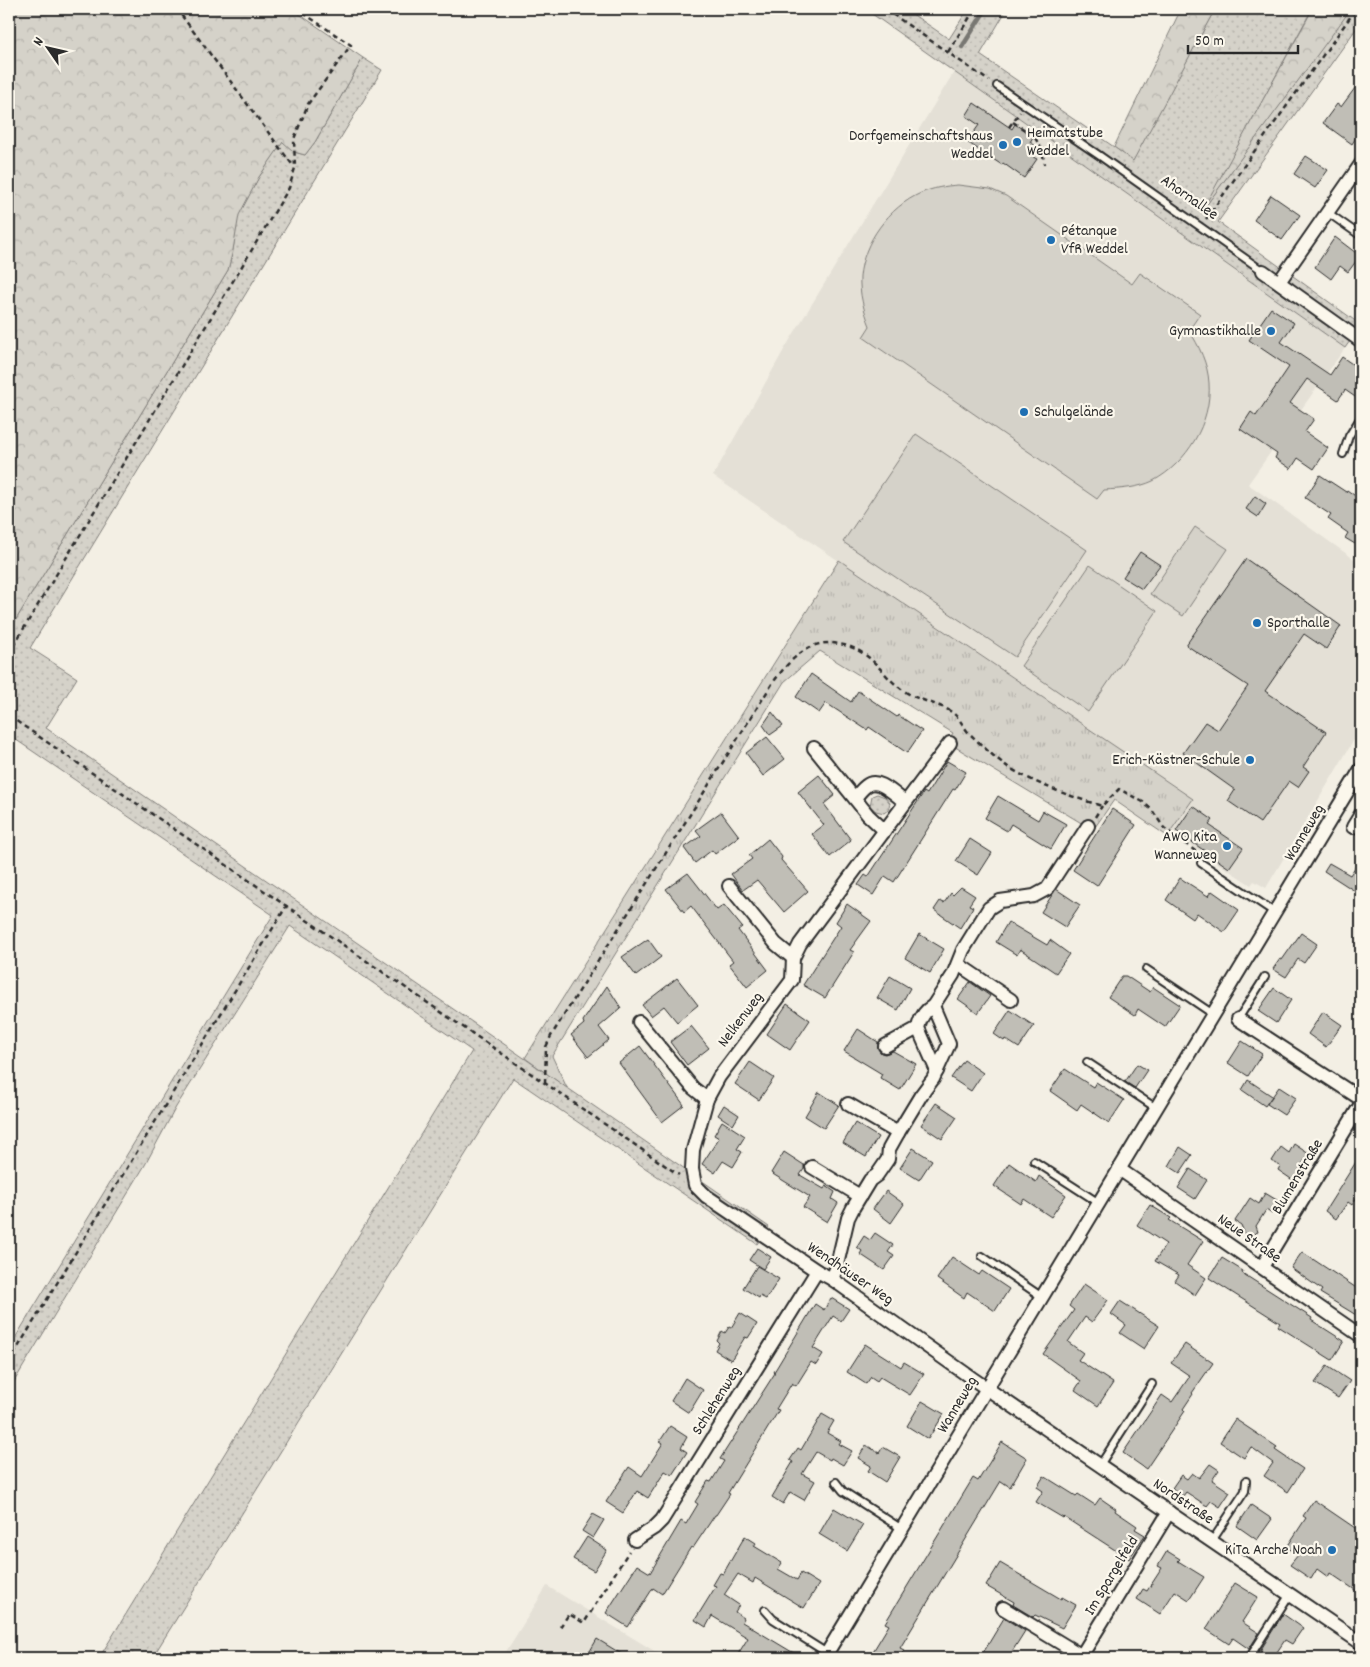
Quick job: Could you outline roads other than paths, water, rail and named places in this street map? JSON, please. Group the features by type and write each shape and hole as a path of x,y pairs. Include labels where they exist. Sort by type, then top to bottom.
{"street":[{"path":"1279,282 1361,164"},
{"name":"Ahornallee","path":"1263,271 1361,340"},
{"name":"Nelkenweg","path":"695,1185 692,1168 693,1150 706,1100 719,1077 792,980 793,958 800,944 950,743"},
{"path":"814,748 868,815 886,831"},
{"name":"Wanneweg","path":"825,1656 1361,769"},
{"path":"855,798 866,785 876,783 881,784 905,802"},
{"path":"1357,830 1361,814"},
{"path":"937,1071 918,1028 919,1020 926,1010 932,1006 953,975 963,950 989,908 1000,901 1034,896 1047,889 1088,826"},
{"path":"729,886 776,944 793,958"},
{"path":"958,964 1011,1000"},
{"path":"832,1279 848,1218 870,1180 877,1175 888,1159 889,1149 937,1071 949,1044 932,1006"},
{"path":"1238,1020 1361,1099"},
{"path":"639,1022 693,1088 706,1100"},
{"path":"885,1046 918,1028"},
{"path":"848,1104 898,1133"},
{"name":"Blumenstraße","path":"1262,1267 1361,1104"},
{"path":"812,1167 860,1196"},
{"name":"Neue Straße","path":"1119,1169 1361,1336"},
{"name":"Wendhäuser Weg","path":"695,1185 706,1196 816,1271 832,1279 987,1388"},
{"name":"Schlehenweg","path":"635,1540 654,1528 662,1520 816,1271"},
{"name":"Nordstraße","path":"987,1388 1361,1644"},
{"name":"Im Spargelfeld","path":"1003,1608 1081,1657 1170,1512"}],"lane":[{"name":"Ahornallee","path":"997,86 1201,226 1263,271"},
{"path":"1327,212 1361,236"},
{"path":"1343,454 1349,436 1361,417"},
{"path":"1200,864 1274,912"},
{"path":"1146,969 1213,1014"},
{"path":"1238,1020 1265,977"},
{"path":"1087,1062 1156,1108"},
{"path":"1034,1161 1099,1203"},
{"path":"982,1256 1042,1297"},
{"path":"1100,1465 1152,1384"},
{"path":"1212,1541 1245,1491 1246,1481"},
{"path":"836,1482 843,1490 902,1529"},
{"path":"1249,1658 1290,1594"},
{"name":"Wanneweg","path":"765,1610 773,1619 825,1656"}],"waterway":[{"path":"962,47 986,9"}],"place":[{"name":"Heimatstube Weddel","path":"1017,142"},
{"name":"Dorfgemeinschaftshaus Weddel","path":"1003,145"},
{"name":"Pétanque VfR Weddel","path":"1051,240"},
{"name":"Gymnastikhalle","path":"1271,331"},
{"name":"Schulgelände","path":"1024,412"},
{"name":"Sporthalle","path":"1257,623"},
{"name":"Erich-Kästner-Schule","path":"1250,760"},
{"name":"AWO Kita Wanneweg","path":"1227,846"},
{"name":"KiTa Arche Noah","path":"1332,1550"}]}
